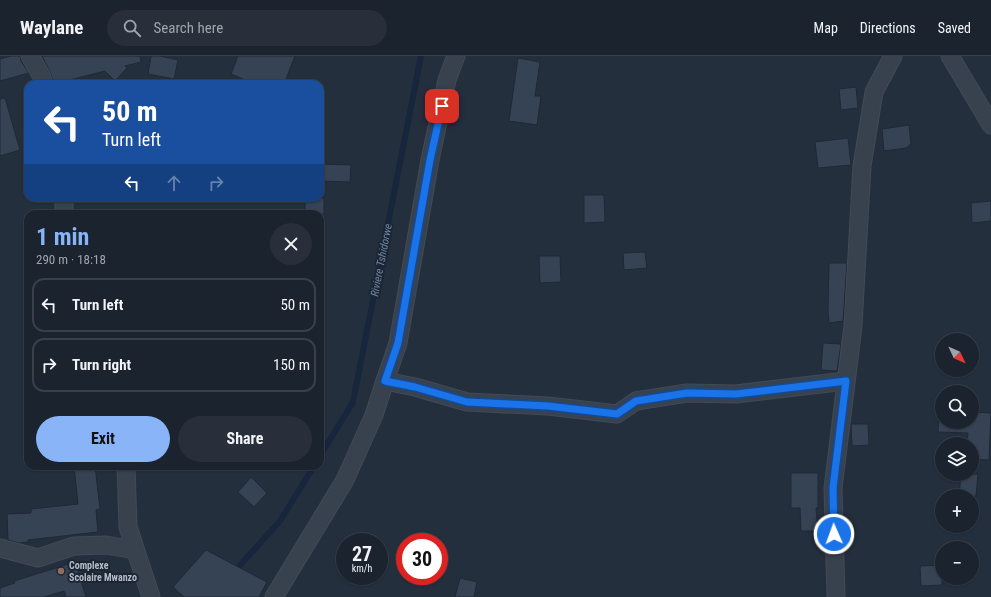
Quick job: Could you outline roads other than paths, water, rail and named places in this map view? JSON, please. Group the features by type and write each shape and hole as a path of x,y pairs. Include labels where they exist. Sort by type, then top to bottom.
{"street":[{"path":"30,56 43,80"},
{"path":"274,597 345,480 374,415 398,343 430,160 447,80 456,56"},
{"path":"836,597 833,488 853,326 862,166 874,92 893,56"},
{"path":"950,56 991,125"},
{"path":"385,381 415,387 467,402 548,406 617,414 636,401 687,393 736,394 846,381"},
{"path":"126,470 128,527 151,597"},
{"path":"0,548 38,558 74,546 106,545 135,550"}],"waterway":[{"name":"Riviere Tshidorwe","path":"324,449 353,402 421,56"},
{"name":"Riviere Tshidorwe","path":"233,573 280,521 312,470"}],"place":[{"name":"Complexe Scolaire Mwanzo","path":"61,571"}]}
